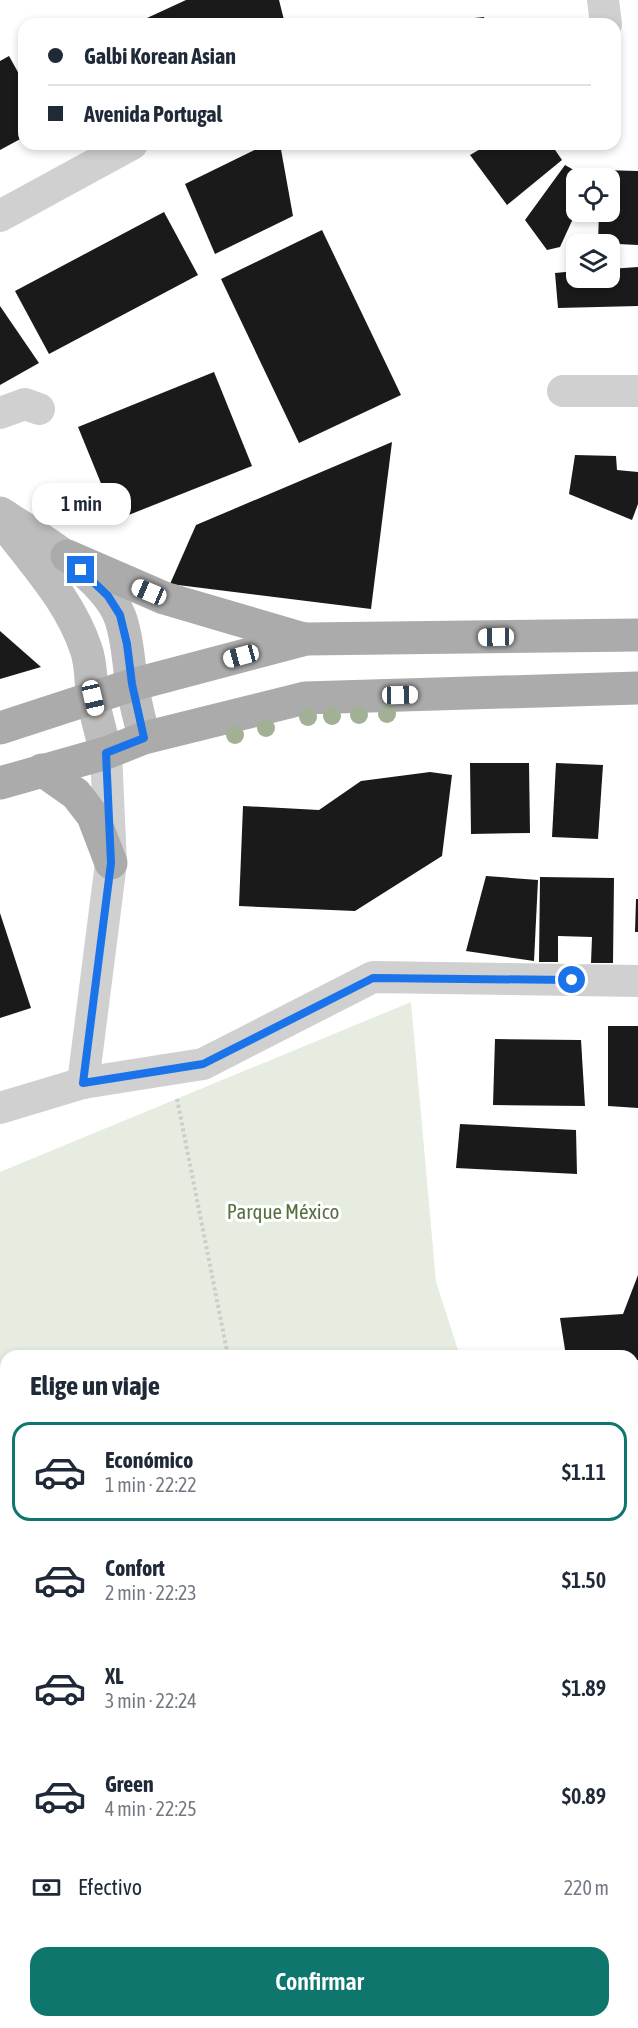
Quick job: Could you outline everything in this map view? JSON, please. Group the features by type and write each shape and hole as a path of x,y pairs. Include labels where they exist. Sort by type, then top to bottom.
{"main road":[{"path":"0,513 67,556 164,598 306,639"},
{"path":"0,518 42,572 74,619 87,652 93,698 106,753"},
{"path":"67,556 108,596 120,615 144,738"},
{"path":"0,728 132,684 306,639 638,635"},
{"path":"0,783 106,753 144,738 305,698 638,688"},
{"path":"42,770 76,794 93,816 111,863"}],"street":[{"path":"603,0 605,18"},
{"path":"0,216 121,150"},
{"path":"563,391 638,391"},
{"path":"0,413 25,404 39,410"},
{"path":"83,1083 111,863 106,753"},
{"path":"0,1108 83,1083 203,1064 373,978 638,981"}],"path":[{"path":"176,1092 227,1350"}],"green space":[{"name":"Parque México","path":"411,1002 436,1282 458,1350 0,1350 0,1172"}],"building":[{"path":"186,0 279,0 284,18 147,18"},
{"path":"9,56 18,72 18,140 0,150 0,61"},
{"path":"255,150 281,150 293,216 215,254 185,184"},
{"path":"479,150 555,150 562,160 507,205 470,155"},
{"path":"565,165 570,168 566,168 566,222 571,222 560,247 547,250 525,220"},
{"path":"620,170 638,171 638,245 620,244 620,234 598,234 599,222 620,222"},
{"path":"164,212 198,275 49,354 15,291"},
{"path":"322,230 401,395 299,443 221,279"},
{"path":"638,267 638,306 558,308 555,273 566,272 566,288 620,288 620,268"},
{"path":"0,306 39,363 0,385"},
{"path":"214,372 252,466 116,520 78,427"},
{"path":"392,442 371,609 170,584 196,525"},
{"path":"575,455 616,456 617,470 638,472 638,504 632,520 569,494"},
{"path":"0,631 41,667 0,679"},
{"path":"470,763 529,763 530,833 471,834"},
{"path":"556,763 603,765 598,839 552,837"},
{"path":"430,772 452,775 442,856 355,911 239,906 243,806 319,810 361,781"},
{"path":"486,876 538,880 534,961 466,951"},
{"path":"540,877 614,878 613,963 591,963 592,937 558,936 558,962 539,962"},
{"path":"636,899 638,899 638,932 635,932"},
{"path":"0,913 31,1008 0,1018"},
{"path":"608,1026 638,1026 638,1108 608,1106"},
{"path":"495,1039 581,1040 585,1106 493,1105"},
{"path":"460,1124 576,1130 577,1174 456,1168"},
{"path":"638,1275 638,1350 565,1350 560,1318 623,1314"}],"route":[{"path":"81,570 108,596 120,615 144,738 106,753 111,863 83,1083 203,1064 373,978 572,980"}]}
